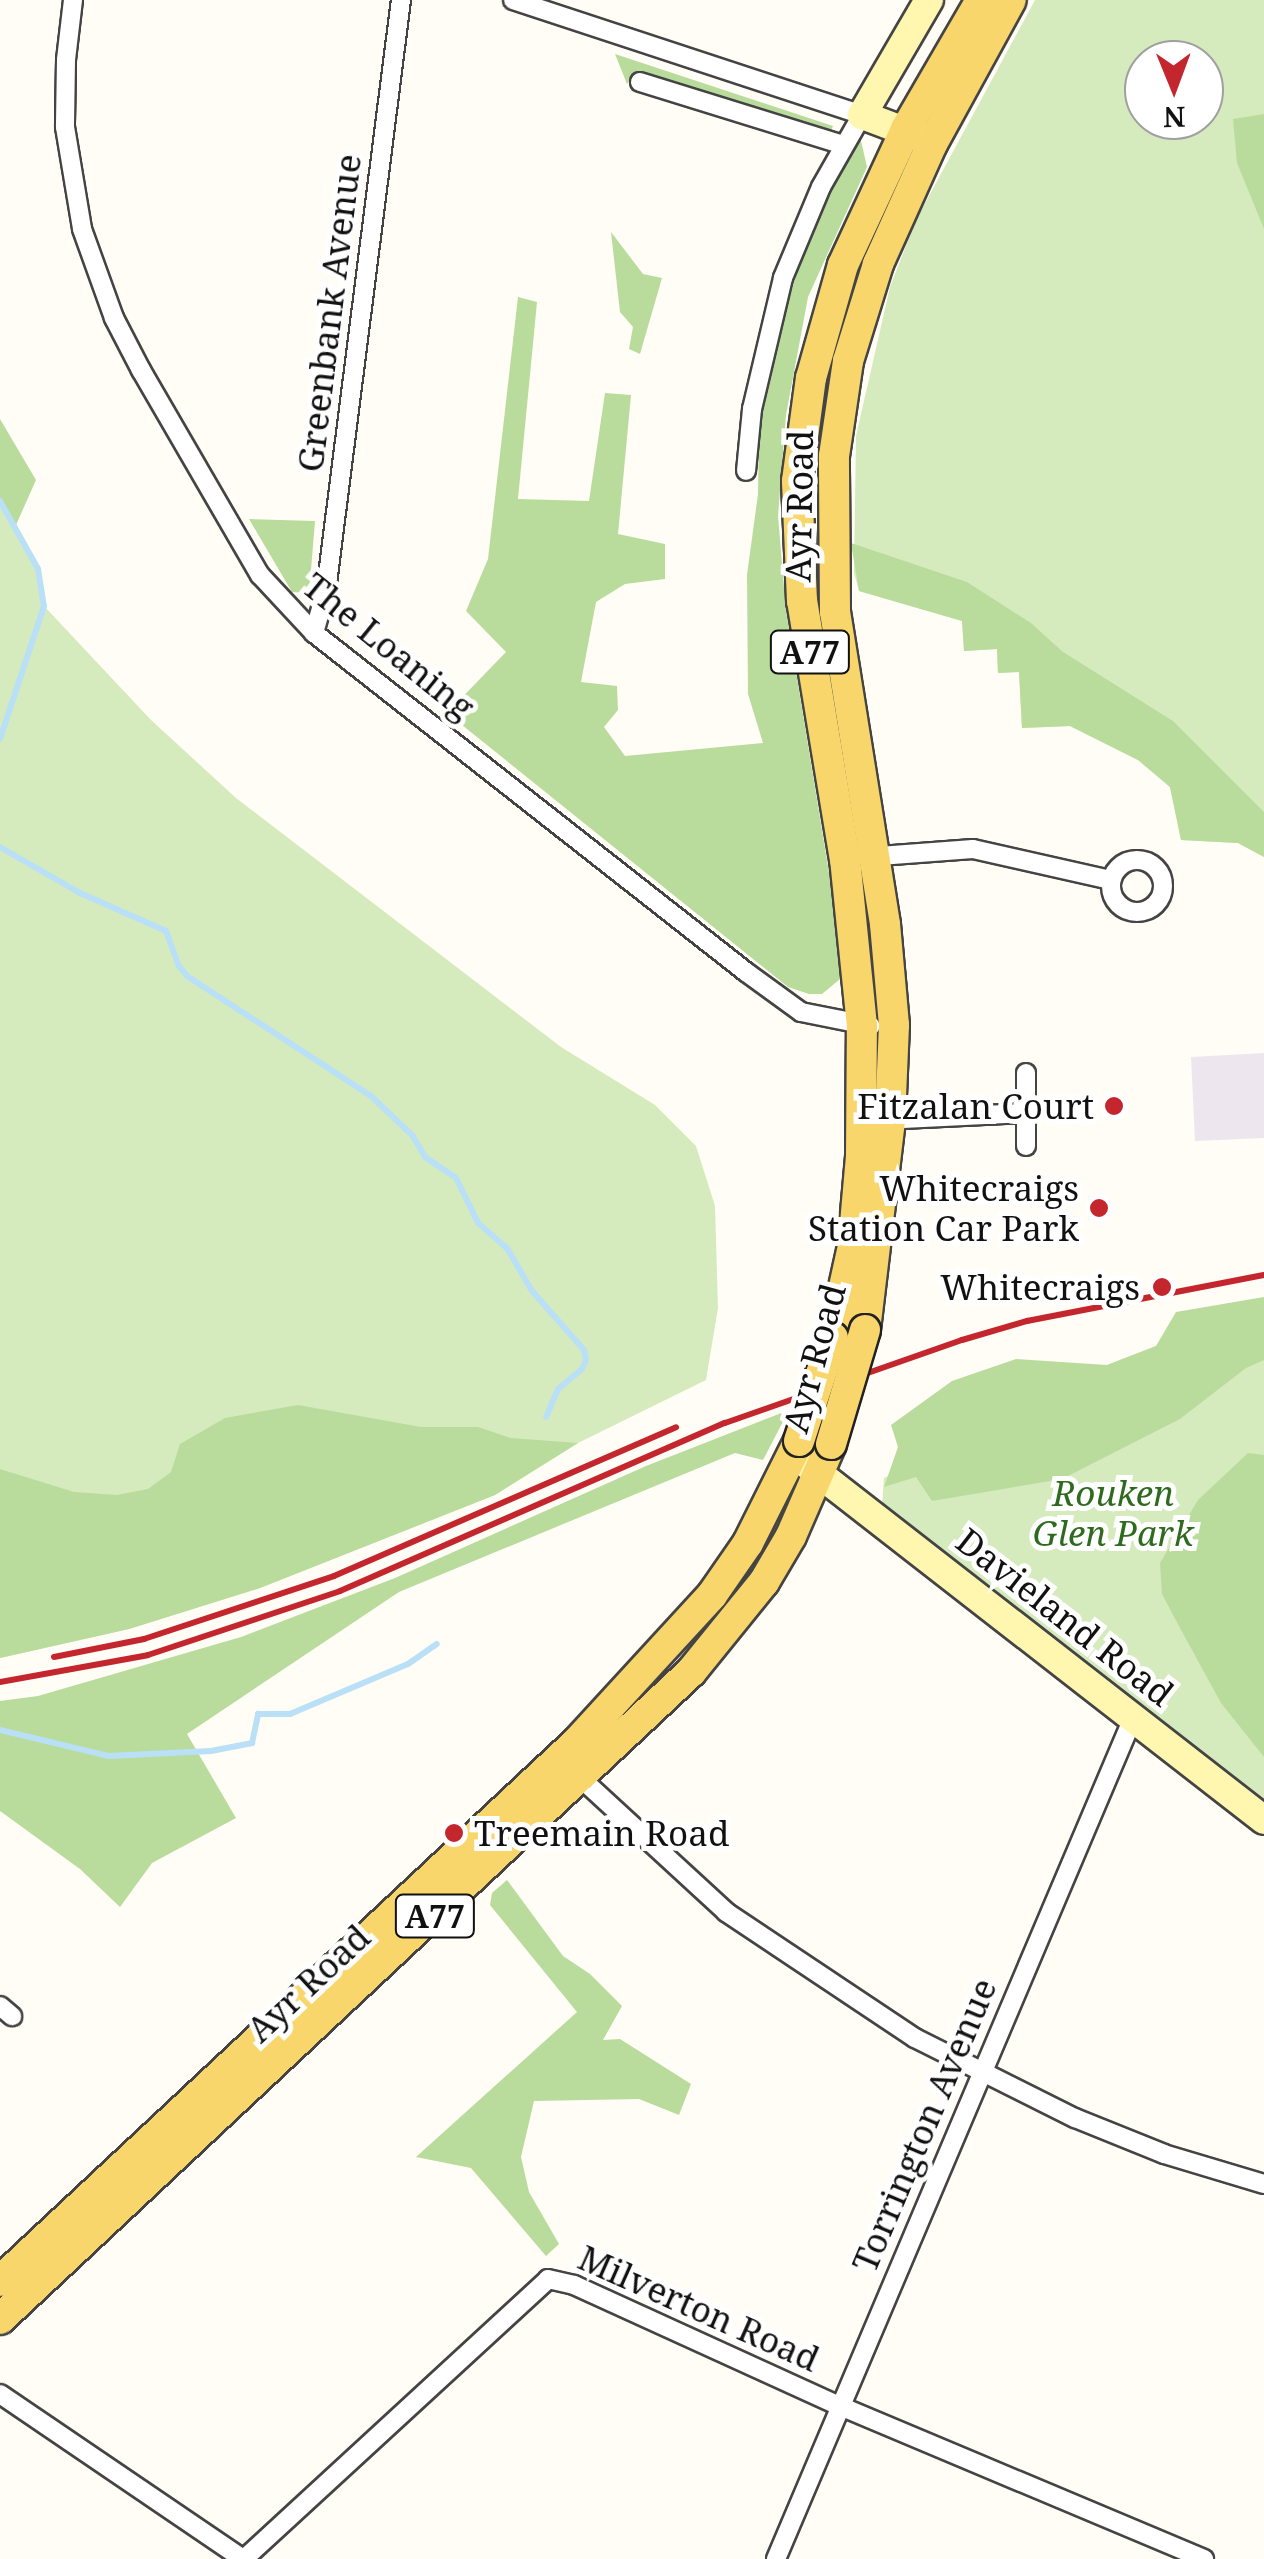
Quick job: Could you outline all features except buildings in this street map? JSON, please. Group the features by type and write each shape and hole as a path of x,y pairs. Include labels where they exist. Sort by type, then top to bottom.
{"main road":[{"name":"Ayr Road","path":"569,1768 732,1568 796,1448 833,1338 894,1025 802,601 797,481 811,378 834,292 919,136 981,0"},
{"name":"Ayr Road","path":"919,136 1012,0"},
{"name":"Ayr Road","path":"0,2319 106,2203 569,1768 691,1672 764,1582 826,1458 865,1330 876,1119 862,1026 859,858"},
{"path":"665,1648 691,1672"},
{"name":"Ayr Road","path":"0,2282 106,2203"}],"street":[{"name":"The Loaning","path":"73,0 66,60 69,160 82,229 108,302 140,370 252,562 281,602 314,632 801,1012 862,1026 894,1025"},
{"name":"Greenbank Avenue","path":"314,632 326,592 401,0"},
{"path":"513,0 919,136"},
{"path":"746,471 752,409 783,278 843,145 929,0"},
{"path":"640,82 843,145"},
{"path":"859,858 973,849 1111,880"},
{"path":"1026,1073 1026,1146"},
{"path":"876,1119 1026,1113"},
{"name":"Davieland Road","path":"796,1448 826,1458 1134,1718 1264,1820"},
{"name":"Torrington Avenue","path":"776,2559 1134,1718"},
{"path":"569,1768 726,1912 854,2001 981,2074 1164,2154 1264,2184"},
{"name":"Milverton Road","path":"244,2559 548,2279 574,2285 840,2406 1204,2559"},
{"path":"0,2394 244,2559"}],"shaded area":[{"path":"1264,1053 1264,1138 1195,1141 1191,1057"}],"green space":[{"path":"1035,0 1264,0 1264,857 1238,843 1181,840 1170,787 1138,760 1070,726 1022,728 1019,672 998,673 997,649 964,651 962,621 859,591 854,573 856,436 890,287 916,220"},
{"path":"615,54 833,126 829,136 635,75 627,84"},
{"path":"1264,114 1264,229 1237,163 1233,119"},
{"path":"859,132 867,167 808,297 786,415 778,516 786,611 843,958 840,979 822,994 809,994 788,987 447,713 506,652 466,611 488,559 518,297 537,302 518,499 589,501 605,393 631,395 618,534 665,544 665,579 625,584 596,602 581,682 617,686 618,710 604,727 625,756 763,743 748,694 747,575 758,494 759,426 774,346 807,241"},
{"path":"611,232 643,274 662,278 640,354 629,349 633,327 620,312"},
{"path":"0,419 36,480 16,525 0,501"},
{"path":"0,501 38,569 44,606 151,720 236,798 561,1047 655,1105 696,1146 715,1206 718,1308 706,1380 578,1443 495,1495 260,1588 129,1629 0,1658"},
{"path":"249,519 315,521 310,582 303,593 292,592"},
{"path":"851,543 967,582 1031,623 1063,652 1173,721 1264,812 1264,857 1238,843 1181,840 1170,787 1138,760 1070,726 1022,728 1019,672 998,673 997,649 964,651 962,621 859,591"},
{"path":"1264,1297 1264,1360 1246,1368 1180,1419 1062,1479 932,1501 916,1477 884,1487 898,1447 891,1425 952,1381 1016,1359 1107,1365 1156,1346 1176,1312"},
{"name":"Rouken Glen Park","path":"1264,1320 1264,1820 881,1519 884,1478 1107,1365 1195,1331"},
{"path":"298,1405 421,1427 478,1427 511,1438 578,1443 495,1495 260,1588 129,1629 0,1658 0,1469 74,1492 117,1495 148,1489 171,1472 180,1444 225,1418"},
{"path":"789,1410 763,1460 735,1453 399,1592 187,1734 236,1818 152,1863 120,1907 80,1869 0,1811 0,1701 38,1696 241,1637 395,1578 646,1466"},
{"path":"1248,1453 1264,1455 1264,1757 1221,1703 1180,1628 1162,1594 1160,1563 1198,1500"},
{"path":"507,1880 563,1956 590,1974 622,2006 603,2040 620,2039 691,2084 679,2115 639,2099 534,2101 521,2157 529,2192 559,2244 546,2256 471,2168 416,2157 577,2012 490,1905 492,1893"}],"waterway":[{"path":"0,501 38,569 44,606 0,739"},
{"path":"0,847 80,893 166,931 179,966 187,976 371,1096 412,1135 425,1157 456,1178 478,1223 507,1248 532,1291 584,1350 586,1360 582,1369 558,1389 546,1417"},
{"path":"0,1730 108,1756 211,1751 252,1743 258,1714 290,1714 408,1664 437,1644"}],"railway":[{"path":"0,1682 148,1655 340,1591 725,1423 962,1340 1027,1321 1264,1275"},
{"path":"54,1657 144,1639 334,1576 676,1427"}],"place":[{"name":"Fitzalan Court","path":"1114,1106"},
{"name":"Whitecraigs Station Car Park","path":"1099,1208"},
{"name":"Whitecraigs","path":"1162,1287"},
{"name":"Treemain Road","path":"454,1833"}]}
